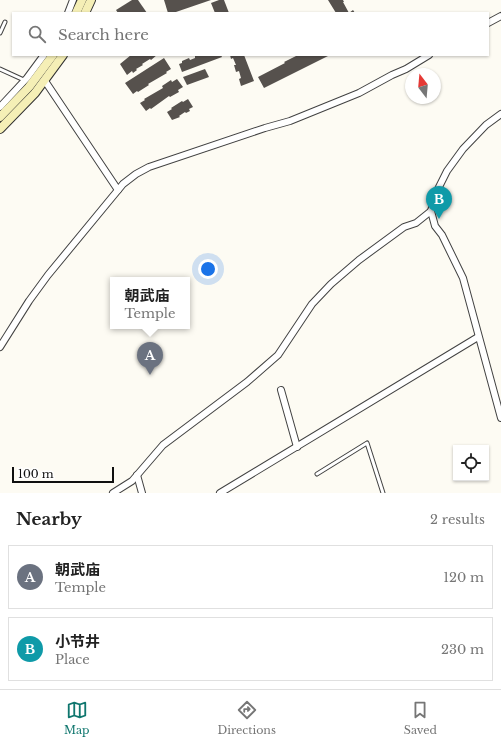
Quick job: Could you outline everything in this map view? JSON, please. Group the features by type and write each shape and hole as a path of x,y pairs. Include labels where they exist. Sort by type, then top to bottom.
{"main road":[{"path":"76,12 82,0"},
{"path":"85,12 90,0"},
{"path":"0,117 28,82 52,56"},
{"path":"0,129 45,81 62,56"}],"street":[{"path":"68,12 73,0"},
{"path":"489,22 501,16"},
{"path":"0,107 28,82 43,56"},
{"path":"0,347 29,301 48,275 129,178 149,167 290,121 359,93 406,69 427,56"},
{"path":"45,81 118,190"},
{"path":"113,493 132,481 163,445 247,382 278,355 312,304 331,284 359,260 404,227 416,223 431,211 437,191 447,171 463,150 486,125 501,114"},
{"path":"431,211 436,226 460,270 501,418"},
{"path":"220,493 478,337"},
{"path":"281,390 297,447"},
{"path":"137,475 142,493"}],"lane":[{"path":"0,32 5,22"},
{"path":"0,69 28,82"},
{"path":"317,474 367,443 383,493"}],"building":[{"path":"132,0 138,0 146,12 117,12 116,10"},
{"path":"164,0 211,0 176,12 168,12"},
{"path":"224,0 229,12 215,12 211,3"},
{"path":"328,0 343,0 348,12 335,12"},
{"path":"130,56 156,56 142,64 143,65 136,69 137,70 133,73 132,71 127,75 120,64"},
{"path":"195,56 222,57 182,72 179,64 189,58 190,60 195,58"},
{"path":"230,56 244,56 254,81 241,86 239,71 236,72 234,65 236,65 233,58 231,59"},
{"path":"296,56 328,56 264,88 258,77 285,63 284,62"},
{"path":"164,58 171,69 148,84 149,85 133,94 125,83"},
{"path":"205,69 209,77 187,85 183,77"},
{"path":"177,79 183,87 178,90 179,92 170,97 169,96 146,111 140,103 163,88 162,86 171,80 172,82"},
{"path":"188,99 193,107 189,109 190,111 185,112 179,116 180,117 172,120 167,112 182,101 183,102"}],"place":[{"name":"小节井","path":"439,219"},
{"name":"朝武庙","path":"150,375"}]}
